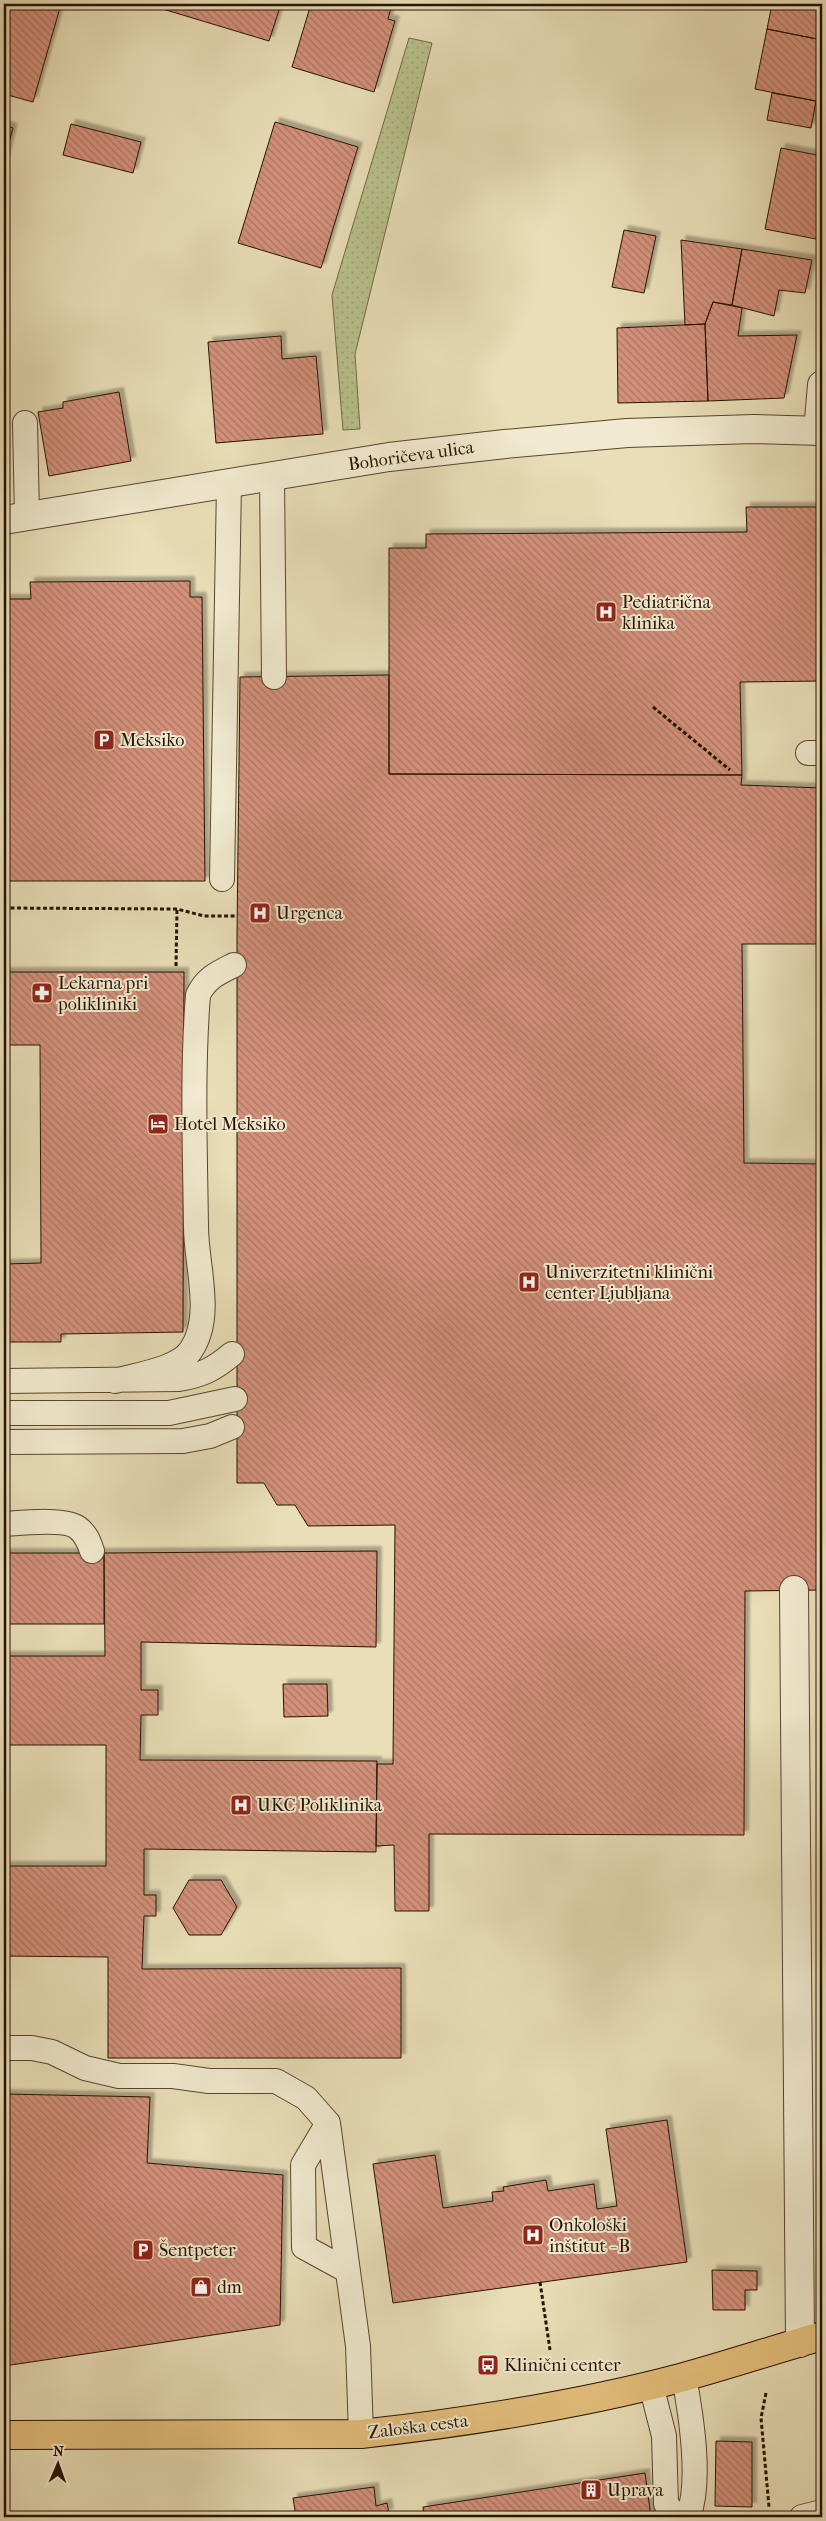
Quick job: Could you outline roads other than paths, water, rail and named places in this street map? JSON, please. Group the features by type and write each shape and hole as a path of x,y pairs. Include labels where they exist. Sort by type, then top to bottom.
{"main road":[{"name":"Zaloška cesta","path":"4,2435 361,2434 468,2421 651,2385 811,2339"}],"street":[{"path":"820,431 822,385"},
{"name":"Bohoričeva ulica","path":"16,518 272,478 389,457 564,438 716,430 820,431"},
{"path":"794,1590 811,2339"}],"lane":[{"path":"16,518 25,423"},
{"path":"272,478 274,677"},
{"path":"222,879 229,485"},
{"path":"115,1380 173,1365 186,1357 198,1338 202,1306 196,1230 198,995 204,982 234,965"},
{"path":"4,1381 179,1380 196,1377 214,1370 232,1354"},
{"path":"4,1413 169,1413 235,1399"},
{"path":"4,1442 183,1441 210,1436 232,1428"},
{"path":"4,1524 60,1523 77,1526 86,1536 92,1551"},
{"path":"4,2048 32,2048 52,2052 85,2068 119,2076 173,2076 208,2081 276,2081 306,2098 328,2123 358,2346 361,2434"},
{"path":"328,2123 303,2165 304,2248 348,2271"},
{"path":"684,2377 692,2422 694,2502 688,2517"},
{"path":"651,2385 664,2436 666,2504 677,2517"},
{"path":"802,2517 822,2512"}],"place":[{"name":"Pediatrična klinika","path":"606,612"},
{"name":"Meksiko","path":"104,740"},
{"name":"Urgenca","path":"260,913"},
{"name":"Lekarna pri polikliniki","path":"42,993"},
{"name":"Hotel Meksiko","path":"158,1124"},
{"name":"Univerzitetni klinični center Ljubljana","path":"529,1282"},
{"name":"UKC Poliklinika","path":"241,1805"},
{"name":"Onkološki inštitut - B","path":"533,2235"},
{"name":"Šentpeter","path":"143,2250"},
{"name":"dm","path":"201,2287"},
{"name":"Klinični center","path":"488,2365"},
{"name":"Uprava","path":"591,2490"}]}
